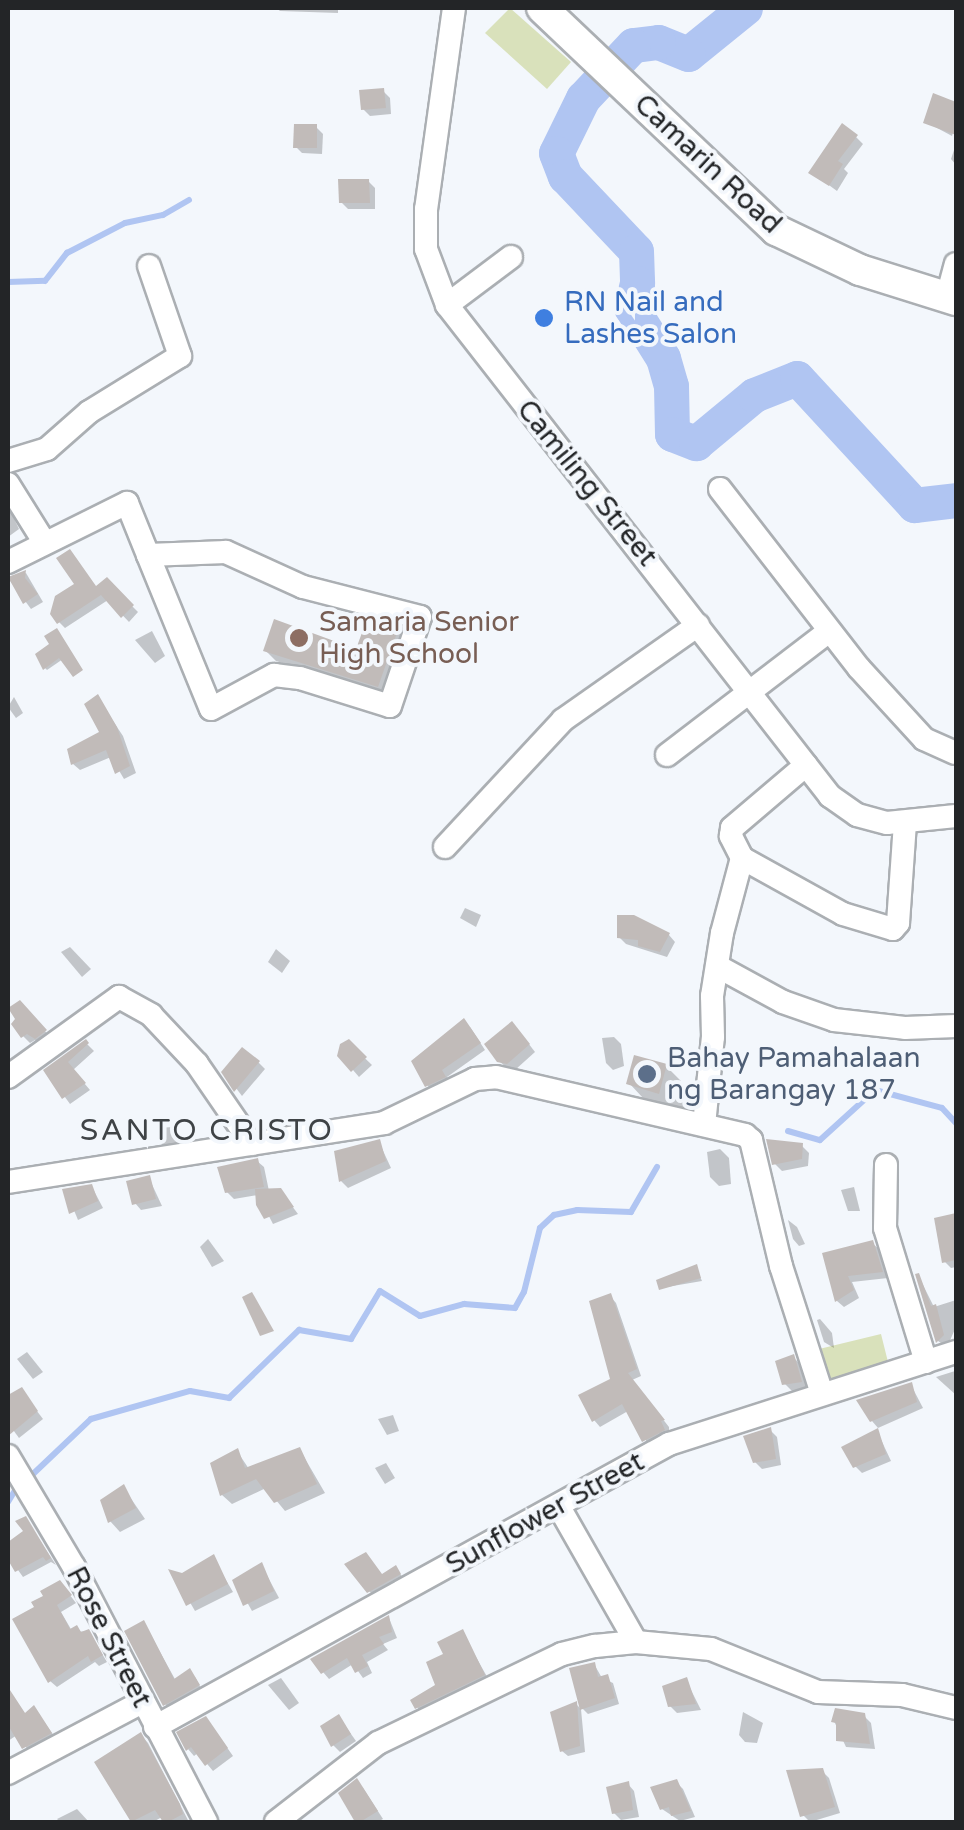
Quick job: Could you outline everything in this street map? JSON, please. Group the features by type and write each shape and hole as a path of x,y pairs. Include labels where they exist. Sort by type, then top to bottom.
{"main road":[{"name":"Camarin Road","path":"542,8 776,230 860,270 952,299"}],"street":[{"name":"Camiling Street","path":"454,8 426,210 426,249 447,305 830,796 856,815 887,824 956,816"},
{"path":"447,305 511,257"},
{"path":"952,299 956,264"},
{"path":"8,462 46,449 110,397 180,356 149,266"},
{"path":"8,484 43,540"},
{"path":"720,489 828,632 924,739 955,753"},
{"path":"8,562 43,540 127,503 148,555 211,709 274,675 300,678 390,706 420,617 303,586 226,552 148,555"},
{"path":"445,847 563,720 698,625"},
{"path":"667,755 828,632"},
{"path":"806,765 732,828 731,836 742,858 843,914 893,930 898,923 905,822"},
{"path":"704,1125 717,966 742,858"},
{"path":"717,966 783,1002 834,1020 905,1028 956,1026"},
{"path":"8,1077 119,996 152,1015 196,1064 252,1144"},
{"path":"8,1182 384,1123 475,1079 496,1077 704,1125 751,1140 781,1266 822,1394"},
{"path":"886,1165 885,1228 926,1362"},
{"name":"Sunflower Street","path":"155,1727 669,1444 956,1352"},
{"name":"Rose Street","path":"8,1456 74,1567 206,1822"},
{"path":"559,1507 636,1642"},
{"path":"276,1822 378,1742 562,1654 636,1642 727,1653 818,1692 902,1695 956,1708"},
{"path":"8,1773 142,1702"}],"green space":[{"path":"510,8 571,62 547,89 485,33"},
{"path":"881,1334 889,1366 823,1383 815,1350"}],"building":[{"path":"384,88 386,108 361,110 359,90"},
{"path":"933,93 956,102 956,135 923,123"},
{"path":"842,123 858,135 838,161 843,164 829,186 808,173"},
{"path":"294,124 317,124 317,148 293,148"},
{"path":"338,179 369,179 370,203 339,203"},
{"path":"70,549 96,586 107,577 134,605 121,618 101,595 57,624 50,614 55,596 74,584 56,558"},
{"path":"26,570 25,578 38,594 23,604 8,577"},
{"path":"274,619 356,649 367,619 399,627 378,687 263,651"},
{"path":"57,628 83,670 73,677 59,658 43,670 35,654 49,644 44,636"},
{"path":"98,694 117,727 130,766 115,774 106,750 71,765 67,749 99,732 84,704"},
{"path":"617,915 634,915 670,933 660,952 638,946 638,940 617,938"},
{"path":"20,1000 47,1030 35,1039 27,1034 21,1038 11,1024 15,1019 8,1008"},
{"path":"464,1018 481,1043 442,1070 446,1077 425,1087 411,1061"},
{"path":"512,1021 530,1044 507,1064 497,1062 484,1044"},
{"path":"86,1039 89,1043 68,1062 86,1083 62,1099 43,1070"},
{"path":"349,1039 367,1057 351,1072 337,1056 340,1044"},
{"path":"242,1047 260,1061 234,1092 221,1072"},
{"name":"Bahay Pamahalaan ng Barangay 187","path":"634,1055 667,1064 659,1094 626,1084"},
{"path":"380,1139 386,1161 339,1182 334,1151"},
{"path":"766,1139 803,1143 802,1159 772,1165"},
{"path":"258,1158 264,1187 225,1193 217,1167"},
{"path":"150,1175 156,1199 132,1205 126,1181"},
{"path":"92,1184 98,1201 69,1214 62,1189"},
{"path":"281,1188 294,1207 264,1219 256,1205 255,1189"},
{"path":"956,1213 956,1260 942,1263 934,1218"},
{"path":"873,1240 883,1272 848,1276 854,1290 835,1302 822,1253"},
{"path":"697,1264 701,1278 659,1290 656,1280"},
{"path":"919,1273 931,1306 936,1304 944,1335 936,1343 915,1274"},
{"path":"252,1292 274,1331 260,1336 242,1297"},
{"path":"611,1293 637,1369 628,1373 665,1420 661,1421 665,1430 642,1442 622,1404 592,1422 578,1395 610,1379 589,1301"},
{"path":"794,1354 802,1382 782,1385 775,1361"},
{"path":"912,1382 917,1402 870,1422 856,1400"},
{"path":"22,1387 38,1411 8,1436 8,1395"},
{"path":"771,1427 776,1459 753,1463 743,1436"},
{"path":"878,1428 886,1454 853,1468 841,1447"},
{"path":"300,1447 317,1484 274,1503 256,1479 220,1496 210,1463 238,1448 245,1468"},
{"path":"124,1484 136,1508 108,1523 100,1500"},
{"path":"26,1516 51,1558 46,1561 43,1557 15,1572 8,1560 8,1542 23,1531 15,1521"},
{"path":"366,1552 382,1574 396,1565 401,1574 367,1593 344,1564"},
{"path":"214,1554 228,1584 186,1606 168,1569 182,1573"},
{"path":"262,1562 274,1591 243,1606 232,1580"},
{"path":"60,1580 72,1595 57,1605 70,1629 77,1625 81,1632 89,1629 103,1655 91,1662 88,1656 48,1683 12,1619 34,1607 31,1602 43,1596 40,1591"},
{"path":"389,1615 392,1632 379,1637 384,1644 362,1655 368,1666 355,1673 347,1658 321,1674 310,1659"},
{"path":"144,1620 174,1679 190,1668 200,1685 163,1706 124,1631"},
{"path":"463,1629 485,1675 415,1709 410,1700 435,1685 426,1662 443,1654 437,1642"},
{"path":"595,1662 598,1677 608,1674 615,1698 580,1710 569,1668"},
{"path":"687,1677 696,1704 668,1707 662,1686"},
{"path":"8,1687 25,1713 34,1705 52,1733 22,1749 8,1725"},
{"path":"577,1701 580,1746 560,1752 550,1712"},
{"path":"835,1708 865,1713 870,1744 836,1741 836,1723 831,1722"},
{"path":"339,1714 351,1734 331,1747 320,1726"},
{"path":"206,1716 228,1748 205,1766 191,1747 186,1751 176,1732"},
{"path":"141,1732 183,1814 168,1822 163,1822 155,1810 131,1822 94,1762"},
{"path":"823,1768 835,1807 800,1817 786,1770"},
{"path":"357,1778 378,1811 360,1822 355,1822 338,1793"},
{"path":"677,1779 691,1811 671,1816 669,1807 660,1810 650,1787"},
{"path":"629,1781 633,1810 612,1814 606,1787"}],"waterway":[{"path":"745,8 688,54 658,42 633,45 583,98 556,153 565,176 636,251 637,283 631,307 663,358 671,386 672,434 696,443 754,395 797,378 914,505 956,500"},
{"path":"8,282 45,281 67,253 125,223 163,215 189,200"},
{"path":"788,1131 820,1140 875,1090 942,1108 956,1123"},
{"path":"33,1474 91,1419 190,1391 229,1398 299,1330 351,1339 380,1291 420,1316 464,1304 515,1308 524,1292 540,1228 554,1215 577,1210 631,1212 657,1167"},
{"path":"8,1502 14,1492"}],"place":[{"name":"RN Nail and Lashes Salon","path":"544,318"},
{"name":"Samaria Senior High School","path":"299,638"},
{"name":"Bahay Pamahalaan ng Barangay 187","path":"647,1074"}],"district":[{"name":"SANTO CRISTO","path":"207,1131"}]}
